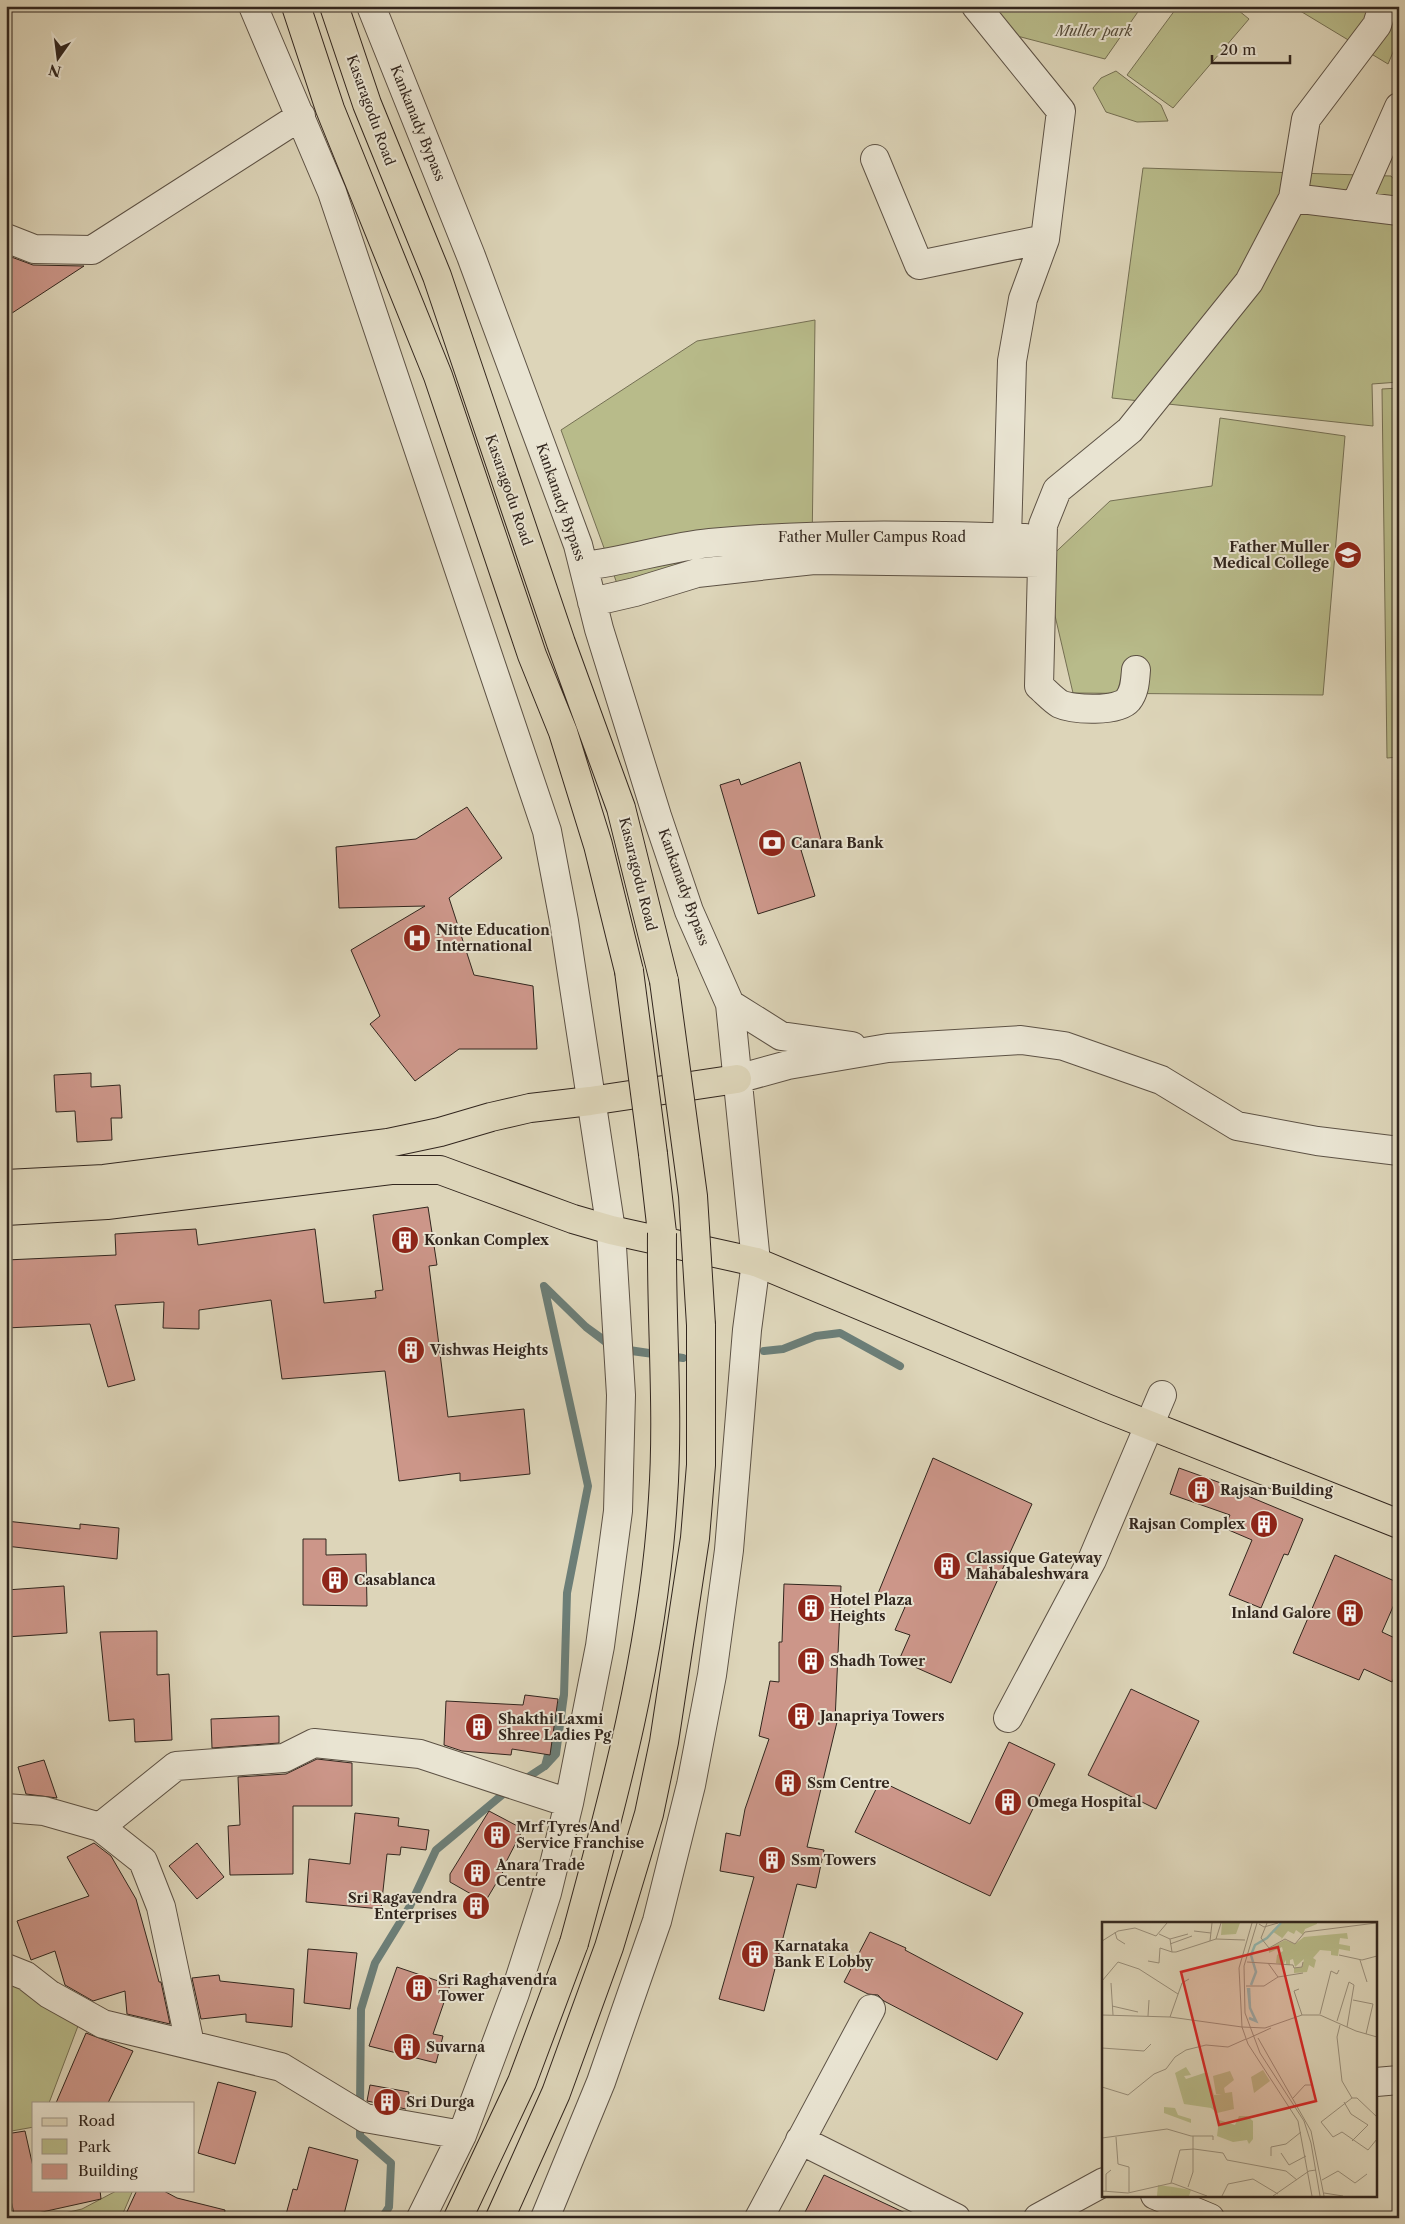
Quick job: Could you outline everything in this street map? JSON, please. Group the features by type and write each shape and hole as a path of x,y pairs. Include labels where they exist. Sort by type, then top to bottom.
{"main road":[{"path":"296,6 330,110 438,376 532,655 563,732 598,845 629,971 662,1233 665,1442 663,1499 652,1610 618,1784 574,1943 522,2082 458,2218"},
{"name":"Kasaragodu Road","path":"334,6 367,104 437,276 561,643 621,808 664,981 693,1196 701,1325 701,1465 695,1538 664,1742 649,1814 609,1947 556,2093 500,2218"},
{"path":"6,1184 104,1179 388,1143 440,1132 491,1116 530,1108 736,1079"},
{"path":"6,1211 107,1205 391,1170 440,1170 573,1219 611,1230 756,1262 1149,1425 1399,1524"}],"street":[{"path":"253,6 332,192 547,831 564,921 611,1230 621,1395 616,1520 600,1646 569,1803 546,1893 515,1993 462,2135 421,2218"},
{"name":"Kankanady Bypass","path":"371,6 470,256 578,545 592,602 628,724 686,901 730,1004 736,1079 756,1262 747,1330 743,1396 727,1560 712,1675 691,1785 656,1921 601,2082 545,2218"},
{"path":"976,6 1061,111 1045,239 1023,299 1012,361 1007,538"},
{"path":"1136,670 1135,690 1127,702 1118,705 1085,710 1060,704 1039,686 1043,525 1057,490 1130,430 1249,282 1293,198 1306,119 1377,25 1383,6"},
{"path":"1355,206 1399,108"},
{"path":"6,238 34,249 92,250 301,116"},
{"path":"874,159 919,265 1045,239"},
{"path":"1293,198 1399,211"},
{"name":"Father Muller Campus Road","path":"584,566 623,561 707,543 796,535 1007,538 1042,551"},
{"name":"Father Muller Campus Road","path":"592,602 635,592 697,573 814,560 1042,551"},
{"path":"730,1004 781,1036 842,1046 888,1048 1021,1040 1064,1046 1161,1080 1237,1126 1317,1141 1399,1151"},
{"path":"736,1079 788,1065 888,1048"},
{"path":"1008,1718 1092,1560 1162,1395"},
{"path":"100,1827 176,1766 284,1758 314,1743 420,1754 569,1803"},
{"path":"6,1808 44,1811 100,1827 143,1861 161,1906 190,2044"},
{"path":"6,1968 26,1976 49,1994 103,2024 281,2068 355,2111 462,2135"},
{"path":"759,2218 870,2009"},
{"path":"1378,2082 1399,2080"},
{"path":"800,2140 956,2218"},
{"path":"1038,2218 1102,2183"},
{"path":"1157,2196 1210,2218"}],"green space":[{"name":"Muller park","path":"979,6 1142,6 1105,59 998,31"},
{"path":"1178,6 1233,6 1249,19 1173,108 1127,75"},
{"path":"1292,6 1399,6 1399,38 1388,64"},
{"path":"1116,71 1161,105 1168,121 1137,122 1106,112 1093,88 1101,78"},
{"path":"1143,168 1391,176 1399,185 1399,382 1372,384 1373,426 1112,398"},
{"path":"815,320 812,551 623,600 561,430 697,341"},
{"path":"1399,388 1399,757 1387,758 1382,389"},
{"path":"1220,418 1345,436 1323,695 1073,693 1043,564 1110,501 1212,486"},
{"path":"6,1974 81,2018 49,2102 32,2102 32,2127 6,2132"},
{"path":"114,2192 132,2192 121,2218 43,2218 82,2209"}],"building":[{"path":"6,255 33,265 84,266 6,317"},
{"path":"800,762 822,843 801,850 815,896 758,914 720,785 739,779 741,785"},
{"name":"Nitte Education International","path":"467,807 502,858 449,898 474,975 533,986 537,1049 459,1049 415,1081 370,1024 380,1016 351,950 425,906 339,908 336,847 416,839"},
{"path":"91,1073 91,1087 120,1085 122,1118 111,1118 112,1140 77,1142 75,1111 56,1112 54,1075"},
{"path":"428,1207 437,1265 429,1266 448,1417 524,1409 530,1474 460,1481 460,1473 399,1481 385,1371 282,1379 271,1300 199,1310 199,1329 163,1328 164,1302 115,1305 135,1380 108,1387 90,1324 6,1328 6,1260 116,1255 115,1234 196,1229 198,1245 315,1229 324,1303 376,1298 375,1291 383,1290 373,1215"},
{"name":"Classique Gateway Mahabaleshwara","path":"933,1458 1032,1504 951,1683 899,1660 910,1635 895,1630 905,1607 877,1596"},
{"path":"1179,1468 1232,1487 1231,1489 1303,1519 1288,1555 1284,1554 1261,1608 1229,1595 1252,1540 1224,1528 1230,1515 1170,1494"},
{"path":"6,1521 80,1529 80,1524 119,1528 117,1559 6,1546"},
{"name":"Casablanca","path":"303,1539 326,1539 326,1555 366,1554 367,1606 303,1605"},
{"name":"Inland Galore","path":"1335,1555 1399,1583 1399,1593 1382,1632 1399,1640 1399,1668 1392,1682 1364,1669 1359,1680 1293,1653"},
{"path":"784,1584 841,1586 835,1721 837,1722 807,1847 824,1850 816,1888 797,1884 764,2011 719,1999 754,1877 720,1871 726,1833 740,1836 745,1809 769,1739 759,1736 770,1681 779,1682 779,1642 782,1642"},
{"path":"64,1586 67,1633 6,1637 6,1590"},
{"path":"157,1631 157,1675 169,1674 172,1740 135,1742 134,1719 109,1721 100,1632"},
{"name":"Omega Hospital","path":"1131,1689 1199,1721 1156,1809 1088,1775"},
{"name":"Shakthi Laxmi Shree Ladies Pg","path":"525,1695 558,1699 550,1755 512,1749 511,1755 462,1751 444,1745 446,1701 523,1705"},
{"path":"279,1716 279,1743 212,1748 211,1719"},
{"name":"Omega Hospital","path":"1009,1742 1055,1764 990,1896 855,1832 880,1781 970,1824"},
{"path":"317,1759 352,1763 352,1806 293,1806 293,1874 230,1875 228,1826 240,1825 238,1777 286,1774"},
{"path":"44,1760 57,1798 26,1794 18,1767"},
{"path":"489,1811 523,1829 505,1864 507,1865 485,1902 450,1882 450,1874"},
{"path":"355,1813 399,1818 398,1826 429,1830 426,1850 401,1847 400,1855 387,1854 381,1909 306,1902 309,1859 350,1864"},
{"path":"94,1843 111,1856 136,1899 159,1982 161,1982 170,2024 127,2014 125,1991 93,2001 65,1985 55,1951 31,1960 17,1921 89,1896 67,1857"},
{"path":"197,1843 224,1877 197,1899 169,1866"},
{"path":"870,1932 906,1948 905,1950 1023,2013 997,2060 884,2001 878,1995 868,1994 844,1982"},
{"path":"308,1949 357,1953 350,2009 304,2003"},
{"path":"397,1967 450,1985 433,2034 443,2036 436,2063 369,2046"},
{"path":"219,1975 220,1981 294,1989 292,2027 246,2022 246,2014 201,2019 192,1978"},
{"path":"86,2033 133,2051 108,2102 56,2102"},
{"path":"218,2082 256,2092 235,2164 198,2153"},
{"name":"Sri Durga","path":"370,2085 409,2092 406,2109 367,2101"},
{"path":"25,2131 32,2162 32,2192 100,2192 101,2199 15,2218 10,2196 6,2197 6,2134"},
{"path":"309,2147 358,2160 343,2218 285,2218 293,2189 297,2190"},
{"path":"824,2175 916,2218 802,2218"},
{"path":"136,2192 166,2192 177,2198 225,2210 224,2218 124,2218"}],"waterway":[{"path":"545,1766 556,1754 564,1695 567,1593 588,1486 544,1286 586,1327 611,1346"},
{"path":"522,1781 545,1766 564,1695 567,1593 588,1486 544,1286 586,1327 611,1345"},
{"path":"764,1351 783,1349 816,1336 840,1333 900,1366"},
{"path":"622,1349 683,1358 624,1350"},
{"path":"360,2107 361,2009 375,1963 410,1906 436,1850 508,1790"},
{"path":"360,2121 360,2136 391,2163 389,2207 382,2218"}],"place":[{"name":"Father Muller Medical College","path":"1348,555"},
{"name":"Canara Bank","path":"772,843"},
{"name":"Nitte Education International","path":"417,938"},
{"name":"Konkan Complex","path":"405,1240"},
{"name":"Vishwas Heights","path":"411,1350"},
{"name":"Rajsan Building","path":"1201,1490"},
{"name":"Rajsan Complex","path":"1264,1524"},
{"name":"Classique Gateway Mahabaleshwara","path":"947,1566"},
{"name":"Casablanca","path":"335,1580"},
{"name":"Hotel Plaza Heights","path":"811,1608"},
{"name":"Inland Galore","path":"1350,1613"},
{"name":"Shadh Tower","path":"811,1661"},
{"name":"Janapriya Towers","path":"801,1716"},
{"name":"Shakthi Laxmi Shree Ladies Pg","path":"479,1727"},
{"name":"Ssm Centre","path":"788,1783"},
{"name":"Omega Hospital","path":"1008,1802"},
{"name":"Mrf Tyres And Service Franchise","path":"497,1835"},
{"name":"Ssm Towers","path":"772,1860"},
{"name":"Anara Trade Centre","path":"477,1873"},
{"name":"Sri Ragavendra Enterprises","path":"476,1906"},
{"name":"Karnataka Bank E Lobby","path":"755,1954"},
{"name":"Sri Raghavendra Tower","path":"419,1988"},
{"name":"Suvarna","path":"407,2047"},
{"name":"Sri Durga","path":"387,2102"}]}
